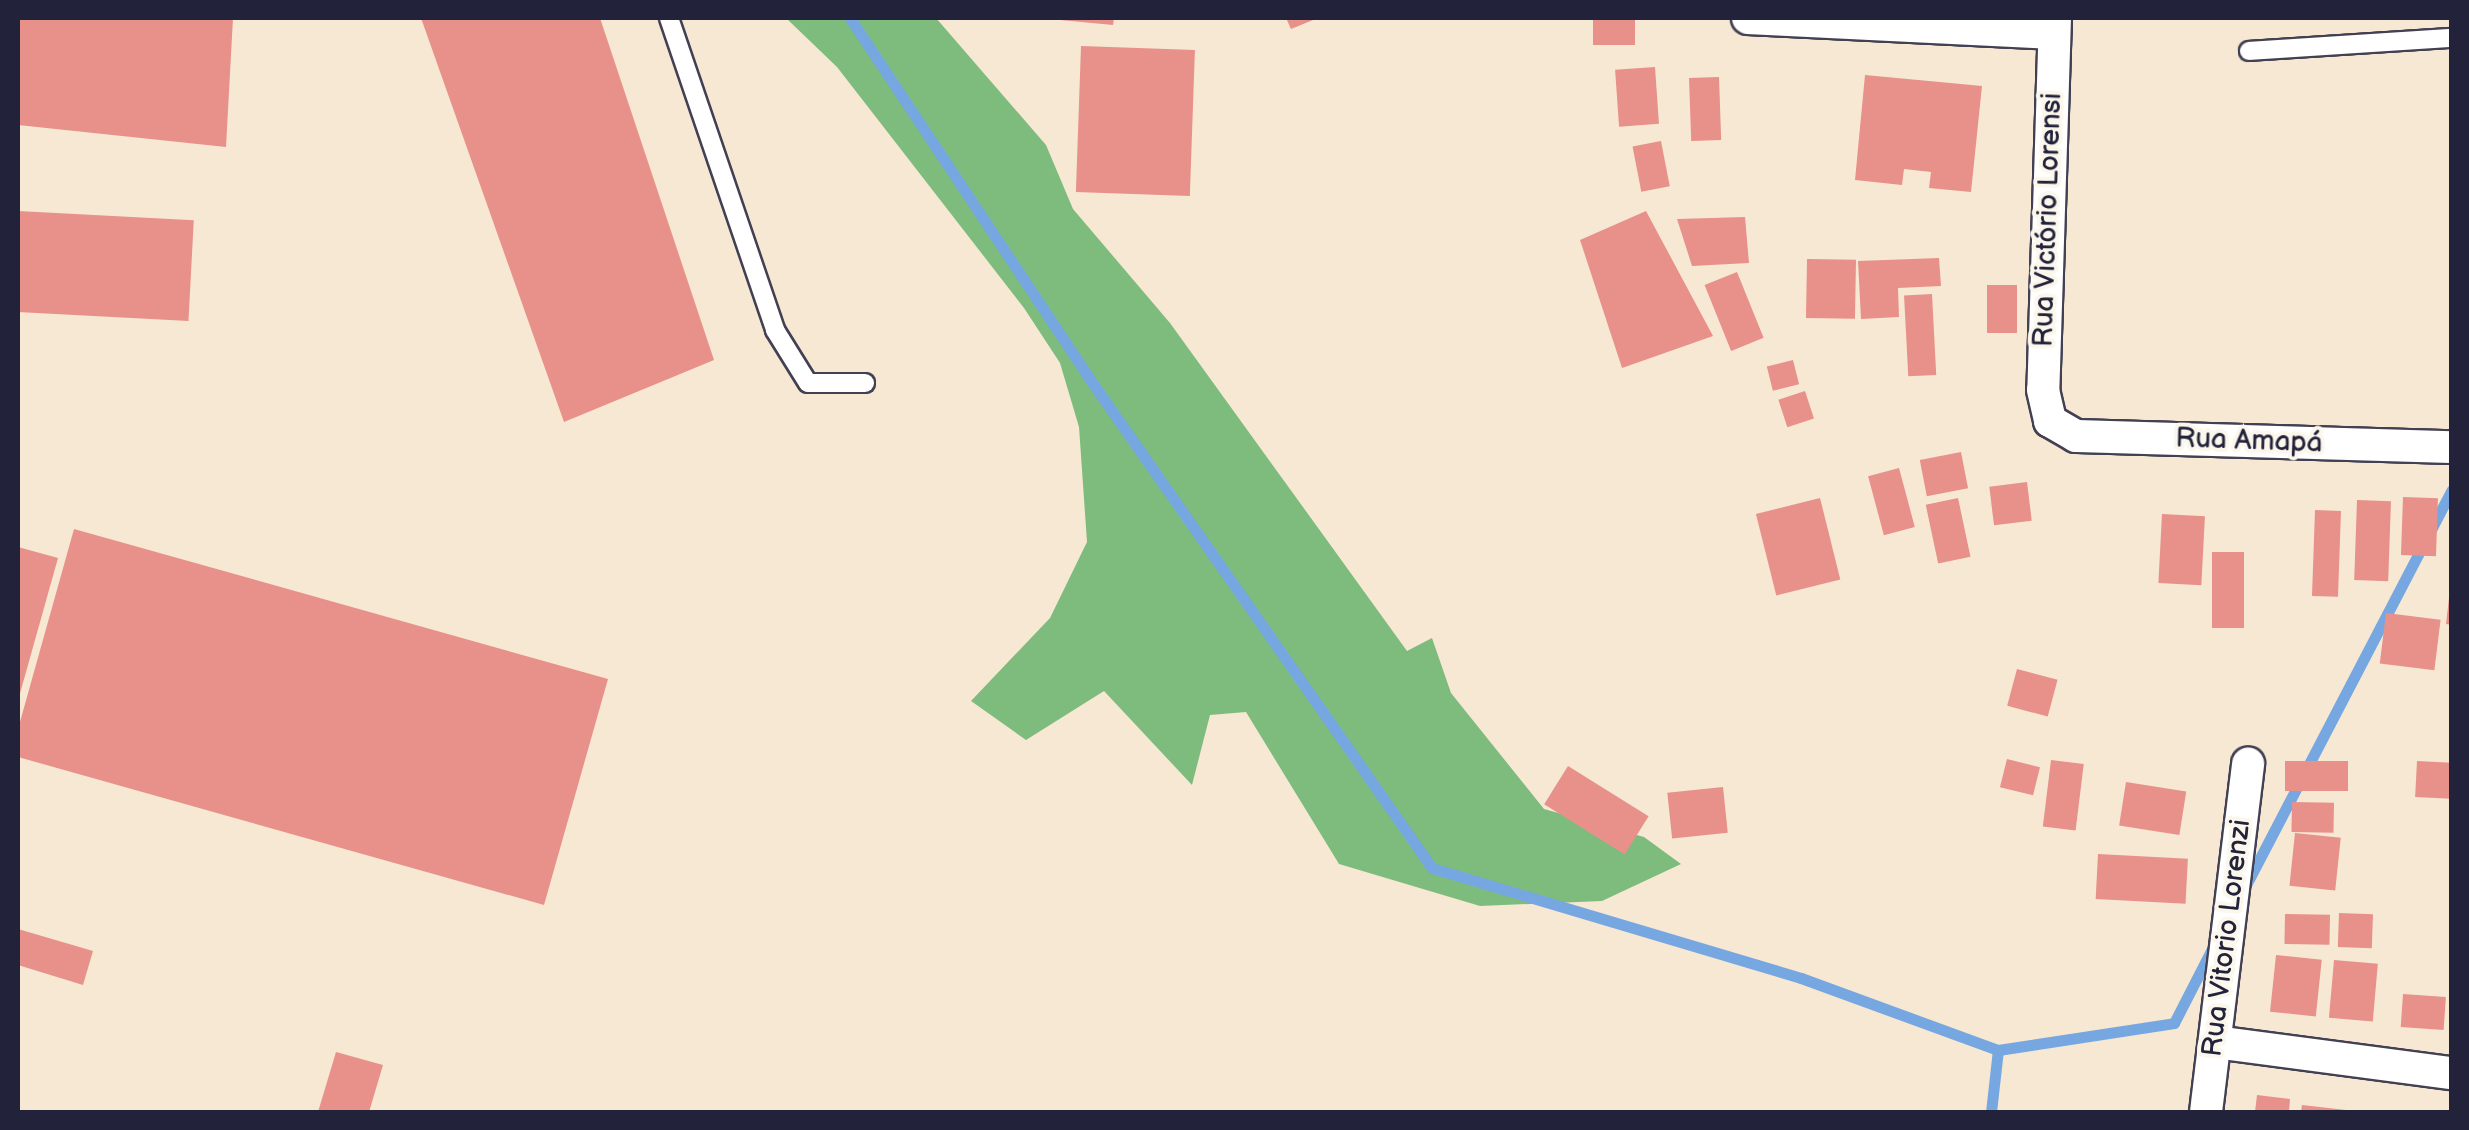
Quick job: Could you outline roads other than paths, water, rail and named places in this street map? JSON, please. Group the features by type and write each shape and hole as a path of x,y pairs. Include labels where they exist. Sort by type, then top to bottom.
{"street":[{"path":"1748,18 2055,25"},
{"name":"Rua Victório Lorensi","path":"2050,421 2043,390 2055,25"},
{"name":"Rua Amapá","path":"2050,421 2076,436 2452,448"},
{"name":"Rua Vitorio Lorenzi","path":"2206,1112 2248,764"},
{"path":"2214,1042 2452,1074"}],"lane":[{"path":"669,18 775,330 808,383 865,383"},
{"path":"2248,51 2452,38"}],"waterway":[{"path":"850,18 1089,378 1432,868 1801,978 1998,1050 2174,1023 2214,945"},
{"path":"2246,885 2452,490"},
{"path":"1991,1112 1998,1050"}]}
